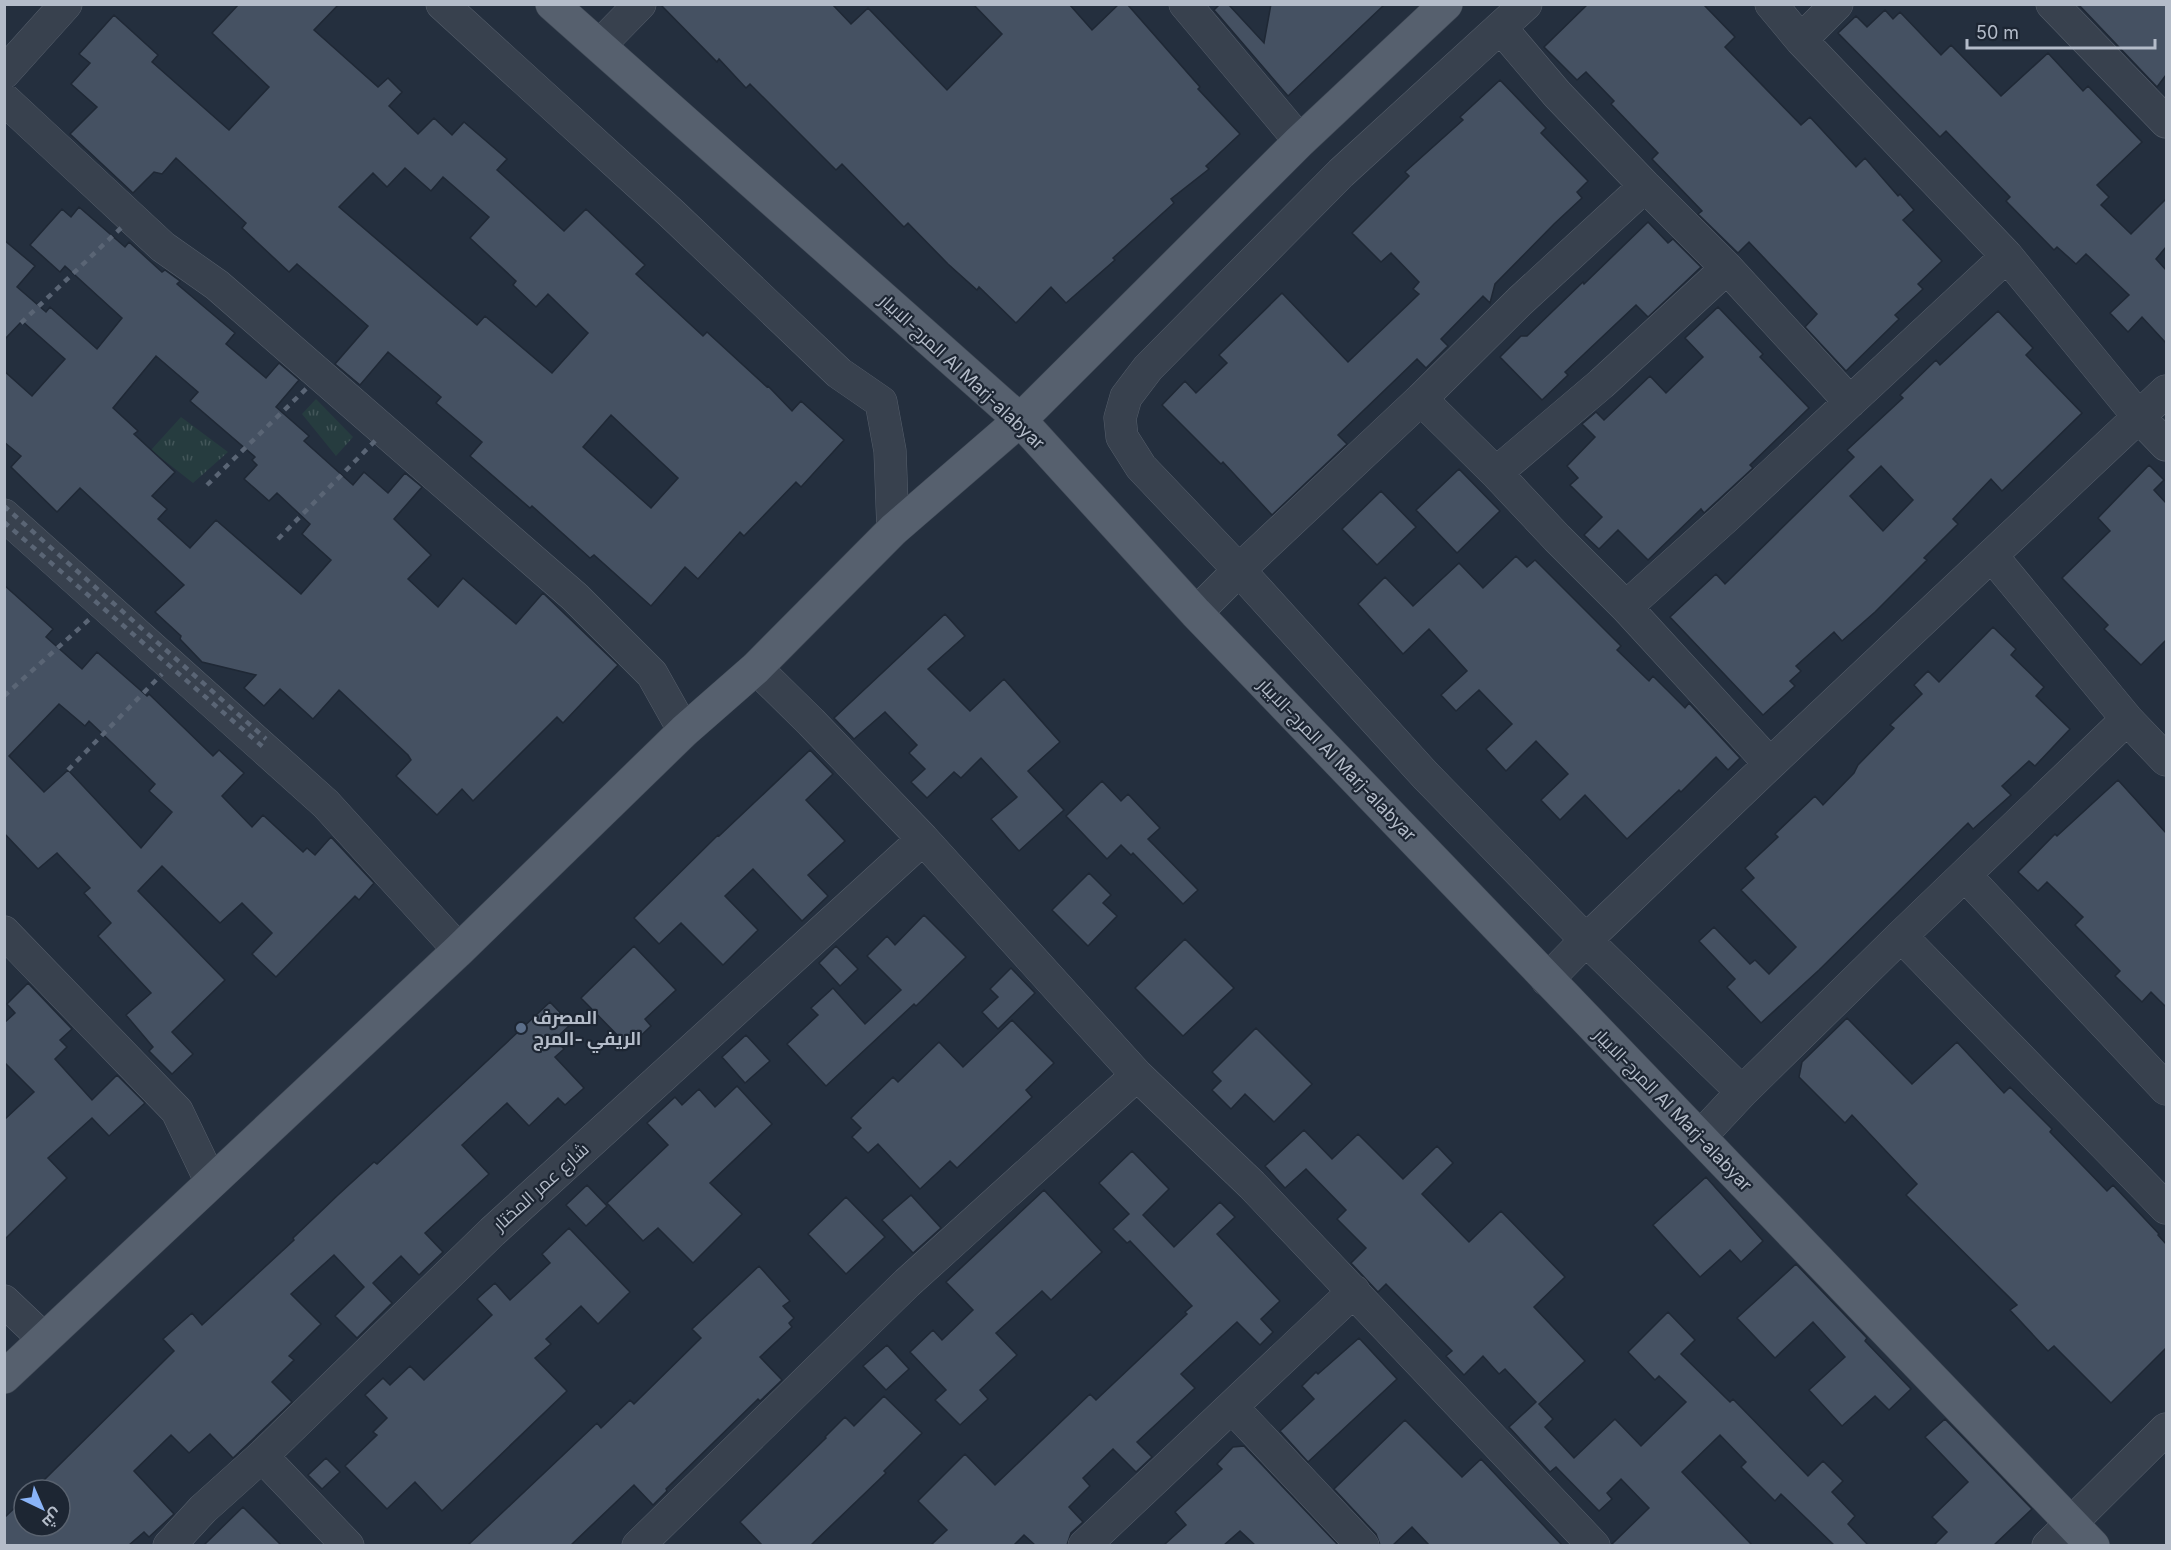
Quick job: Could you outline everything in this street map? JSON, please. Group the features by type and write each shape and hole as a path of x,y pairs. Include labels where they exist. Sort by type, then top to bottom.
{"main road":[{"name":"المرج-الابيار Al Marj-alabyar","path":"552,4 1020,420 1196,613 2083,1534"},
{"path":"4,1377 459,950 684,731 756,668 893,530 1020,420 1300,141 1446,4"}],"street":[{"path":"4,73 66,4"},
{"path":"442,4 671,213 838,373 881,402 890,451 893,530"},
{"path":"599,46 640,4"},
{"path":"1526,4 1341,173 1148,368 1126,397 1120,418 1122,437 1141,467 1239,570 1425,775 1586,940 1742,1092"},
{"path":"1771,4 1801,40 2007,256 2138,416 2166,445"},
{"path":"1801,40 1838,4"},
{"path":"2052,4 2165,117"},
{"path":"1193,7 1300,141"},
{"path":"1501,28 1557,94 1644,186 1728,268 1851,402"},
{"path":"4,99 164,247 217,285 575,597 652,674 684,731"},
{"path":"1196,613 1421,399 1520,301 1644,186"},
{"path":"1626,607 2007,256"},
{"path":"1496,473 1601,384 1728,268"},
{"path":"1547,980 1770,764 2166,390"},
{"path":"1421,399 1626,607 1770,764"},
{"path":"4,515 326,804 459,950"},
{"path":"1992,556 2127,719 2166,760"},
{"path":"756,668 923,839 1137,1075 1251,1185 1594,1545"},
{"path":"1700,1137 1742,1092 1901,936 2127,719"},
{"name":"شارع عمر المختار","path":"170,1545 203,1509 262,1456 492,1232 923,839"},
{"path":"1965,875 2166,1089"},
{"path":"4,932 177,1111 211,1182"},
{"path":"1901,936 2166,1208"},
{"path":"638,1545 907,1283 1137,1075"},
{"path":"1084,1545 1354,1291"},
{"path":"4,1301 44,1339"},
{"path":"1232,1407 1363,1545"},
{"path":"2048,1545 2083,1534 2166,1429"},
{"path":"262,1456 348,1545"}],"green space":[{"path":"316,399 353,437 336,456 302,414"},
{"path":"181,417 228,452 193,483 151,450"}],"building":[{"path":"239,4 339,4 314,30 378,87 388,78 402,92 389,106 418,134 434,118 452,135 464,122 507,159 497,170 564,231 586,209 645,265 636,274 703,336 707,332 768,386 792,411 801,401 844,440 801,487 796,482 744,536 740,532 698,579 685,567 651,606 594,555 590,558 532,506 530,508 470,456 482,442 436,403 441,397 388,352 360,385 335,364 368,326 297,264 289,272 242,228 246,223 176,158 162,174 154,172 133,193 70,134 97,107 71,84 90,63 79,54 114,15 158,55 152,62 229,130 269,87 212,33","holes":["405,168 431,191 443,177 489,217 470,238 516,281 513,285 536,307 548,294 588,333 552,373 485,316 477,325 339,207 373,173 387,187","611,415 678,478 651,508 583,447"]},
{"path":"660,4 832,4 851,24 868,8 947,90 1002,34 973,4 1069,4 1092,30 1119,4 1127,4 1200,87 1198,89 1240,134 1206,166 1209,169 1171,199 1174,203 1066,303 1051,287 1016,323 979,287 977,290 948,264 908,223 904,227 842,164 836,170 750,84 746,88 719,59 717,62"},
{"path":"1220,4 1228,4 1264,43 1271,4 1385,4 1288,96 1214,10"},
{"path":"1588,4 1703,4 1735,37 1725,47 1801,125 1810,117 1856,167 1865,158 1898,196 1900,194 1914,210 1903,220 1942,261 1918,284 1923,289 1895,315 1899,319 1846,371 1805,327 1817,314 1749,242 1738,253 1698,214 1702,211 1652,159 1658,153 1611,104 1614,101 1586,72 1577,80 1544,47"},
{"path":"2078,4 2166,4 2166,75 2157,87"},
{"path":"1885,10 1893,19 1900,12 1941,55 1951,45 2001,96 2048,53 2083,91 2088,86 2142,142 2097,185 2109,197 2101,205 2131,234 2166,199 2166,247 2156,259 2166,270 2166,343 2142,317 2128,332 2110,313 2129,295 2086,254 2076,264 2057,247 2054,250 2006,201 2010,197 1946,131 1940,137 1838,33 1856,16 1867,27"},
{"path":"1500,80 1546,128 1541,133 1588,181 1577,192 1582,198 1495,284 1490,303 1483,296 1441,339 1448,346 1426,368 1417,359 1338,435 1347,444 1272,515 1223,462 1221,464 1162,405 1185,381 1196,393 1227,363 1219,355 1282,293 1348,362 1419,294 1413,289 1419,282 1391,253 1381,262 1352,233 1409,176 1405,172 1463,120 1460,117"},
{"path":"79,207 125,247 129,242 162,272 165,270 180,281 177,284 235,333 226,344 266,378 279,363 299,380 276,407 309,436 304,441 353,485 364,472 388,493 405,473 422,487 394,519 431,555 408,579 438,607 463,578 516,624 543,593 618,665 563,723 557,717 473,801 462,789 437,815 396,776 411,760 408,755 339,690 313,719 280,689 264,706 244,688 256,675 202,662 180,639 181,636 155,612 184,585 80,488 57,512 11,467 21,456 4,442 4,371 32,396 65,359 22,321 4,340 4,240 35,266 17,287 46,312 50,307 97,349 122,318 65,266 60,272 30,245 62,209 71,217","holes":["156,356 198,392 190,401 255,457 252,460 257,465 244,479 269,501 277,493 310,524 302,534 331,560 301,594 216,520 190,548 158,519 167,509 152,496 175,472 134,434 138,431 113,408"]},
{"path":"1648,222 1668,243 1673,239 1701,267 1648,317 1636,305 1565,372 1568,375 1542,400 1500,357 1521,336 1527,336"},
{"path":"1718,307 1763,354 1760,357 1809,408 1750,465 1753,468 1704,513 1701,509 1648,560 1618,530 1599,549 1584,535 1602,517 1570,485 1578,478 1567,466 1595,437 1582,424 1596,412 1604,420 1650,376 1666,393 1703,357 1685,338"},
{"path":"1998,311 2033,348 2026,355 2082,413 2002,491 1991,479 1953,519 1958,524 1924,558 1927,560 1875,612 1842,641 1834,632 1796,666 1801,671 1790,681 1795,686 1763,715 1670,617 1716,574 1725,584 1854,457 1847,450 1903,398 1900,395 1936,360 1940,365","holes":["1881,466 1913,500 1883,531 1850,496"]},
{"path":"2149,465 2164,480 2154,490 2166,503 2166,640 2141,665 2104,629 2108,625 2062,578 2110,531 2098,518"},
{"path":"1459,469 1500,511 1457,553 1416,510"},
{"path":"1381,491 1416,527 1377,565 1342,529"},
{"path":"1516,556 1527,567 1535,560 1621,646 1617,650 1649,681 1653,676 1685,708 1689,703 1740,758 1728,770 1716,757 1681,792 1679,790 1627,839 1585,795 1560,820 1541,800 1568,774 1536,741 1506,771 1486,749 1512,724 1479,690 1456,711 1441,695 1467,671 1429,629 1403,654 1358,604 1385,577 1413,606 1459,563 1483,588"},
{"path":"4,585 53,629 46,637 82,669 97,652 147,696 149,694 213,756 219,750 244,773 222,796 252,827 263,815 303,852 307,848 315,855 331,837 374,883 359,900 355,896 276,977 252,954 272,933 242,903 220,923 162,866 138,891 225,980 172,1032 193,1054 172,1074 149,1051 153,1047 126,1015 151,993 98,936 111,923 84,893 90,888 57,853 38,869 4,833","holes":["59,704 85,726 89,721 155,784 149,791 172,812 141,848 68,770 44,792 9,756"]},
{"path":"945,614 965,636 928,669 970,711 1004,679 1060,742 1028,771 1064,810 1019,851 991,819 1017,797 981,758 961,778 954,772 927,798 911,782 925,769 909,753 917,745 885,712 854,739 834,718"},
{"path":"1993,627 2016,649 2011,655 2044,687 2036,696 2070,729 2035,766 2029,761 2002,786 2011,795 1973,829 1968,823 1819,970 1761,1023 1727,987 1735,979 1699,941 1714,927 1750,964 1755,960 1769,974 1796,947 1741,890 1754,878 1745,868 1778,837 1775,834 1815,796 1823,805 1854,773 1858,765 1894,728 1890,725 1922,694 1914,685 1928,671 1939,682"},
{"path":"810,750 833,774 806,800 845,841 808,875 828,896 802,921 753,869 725,896 758,930 723,965 681,923 659,944 634,918 718,835"},
{"path":"2118,780 2166,833 2166,1007 2151,992 2142,1002 2115,976 2120,971 2075,925 2083,917 2047,882 2038,891 2018,872 2055,834 2057,836"},
{"path":"1102,781 1121,801 1128,794 1160,828 1148,839 1198,890 1183,904 1133,853 1131,855 1121,845 1107,859 1066,816"},
{"path":"1089,873 1111,895 1103,903 1117,916 1088,946 1052,910"},
{"path":"924,915 966,957 916,1006 914,1004 826,1086 787,1044 818,1015 811,1008 833,988 865,1024 901,990 867,956 887,936 895,945"},
{"path":"1185,939 1234,988 1183,1036 1135,988"},
{"path":"634,946 676,990 645,1019 651,1026 629,1047 581,998"},
{"path":"836,946 858,969 840,986 819,963"},
{"path":"1011,968 1035,993 998,1029 982,1012 998,997 990,989"},
{"path":"28,983 72,1029 60,1040 67,1047 55,1059 92,1100 117,1075 145,1103 109,1136 92,1118 48,1158 67,1178 4,1240 4,1120 34,1092 4,1062 4,1023 15,1013 7,1004"},
{"path":"550,1002 571,1024 555,1039 564,1049 555,1057 584,1088 565,1105 558,1098 529,1126 507,1103 462,1145 489,1174 425,1233 443,1252 419,1275 401,1256 373,1283 392,1303 357,1338 335,1316 364,1287 334,1255 291,1294 321,1324 289,1356 294,1360 272,1382 292,1402 233,1458 210,1434 189,1453 171,1435 134,1471 174,1514 149,1537 144,1532 129,1545 4,1545 4,1518 12,1510 12,1538 72,1538 72,1478 46,1478 174,1351 163,1339 192,1313 202,1325 294,1240 293,1238 338,1195 374,1162 377,1164"},
{"path":"1847,1018 1912,1084 1957,1042 2004,1093 2010,1087 2052,1129 2050,1132 2107,1191 2113,1185 2166,1244 2166,1348 2111,1403 2054,1346 2048,1351 2010,1310 2017,1305 1906,1195 1917,1184 1852,1115 1845,1123 1799,1077 1802,1062"},
{"path":"1012,1020 1054,1063 1026,1090 1032,1097 957,1168 950,1161 920,1189 878,1144 868,1153 852,1137 861,1128 851,1118 893,1077 898,1082 939,1042 963,1067"},
{"path":"1256,1028 1312,1084 1274,1122 1245,1094 1231,1109 1212,1090 1221,1081 1212,1072"},
{"path":"746,1035 770,1061 745,1083 722,1057"},
{"path":"737,1086 772,1124 710,1183 742,1214 693,1263 658,1228 643,1241 607,1203 668,1145 647,1123 675,1097 682,1105 699,1089 715,1107"},
{"path":"1304,1130 1332,1159 1358,1134 1403,1179 1437,1146 1453,1163 1422,1194 1469,1242 1501,1211 1565,1277 1534,1307 1585,1361 1539,1404 1553,1419 1545,1427 1574,1458 1615,1419 1641,1446 1686,1402 1659,1376 1655,1380 1628,1352 1668,1312 1695,1340 1681,1354 1730,1402 1733,1399 1808,1476 1823,1461 1843,1481 1832,1492 1855,1516 1848,1524 1868,1545 1834,1545 1781,1494 1775,1501 1741,1467 1746,1462 1720,1435 1682,1472 1752,1545 1611,1545 1649,1508 1621,1479 1607,1493 1612,1499 1599,1511 1556,1467 1550,1472 1509,1427 1536,1402 1505,1369 1499,1374 1483,1356 1464,1375 1446,1356 1452,1351 1386,1284 1378,1292 1351,1263 1366,1248 1337,1219 1346,1210 1306,1169 1285,1188 1265,1166"},
{"path":"1132,1151 1169,1189 1143,1215 1174,1247 1220,1202 1235,1217 1217,1234 1280,1301 1261,1319 1273,1332 1260,1345 1237,1322 1181,1374 1195,1388 1137,1442 1152,1457 1136,1472 1113,1449 1083,1478 1090,1486 1069,1507 1083,1522 1071,1533 1067,1545 1035,1545 1024,1535 1014,1545 931,1545 947,1530 918,1501 965,1454 995,1485 1090,1394 1096,1400 1187,1314 1185,1312 1192,1306 1130,1241 1127,1243 1113,1229 1129,1214 1099,1183"},
{"path":"1706,1177 1763,1241 1741,1262 1730,1250 1700,1277 1653,1225"},
{"path":"587,1185 607,1206 586,1226 566,1205"},
{"path":"1044,1190 1102,1252 1051,1300 1042,1291 996,1333 1017,1355 980,1390 988,1399 960,1425 935,1400 946,1390 910,1352 933,1330 942,1340 973,1310 946,1282"},
{"path":"911,1195 941,1228 913,1253 882,1220"},
{"path":"846,1197 885,1237 846,1274 808,1234"},
{"path":"569,1228 630,1292 598,1324 581,1306 546,1339 551,1344 535,1358 567,1391 442,1511 415,1482 387,1509 345,1466 377,1435 373,1432 387,1418 365,1395 383,1378 390,1385 410,1366 424,1380 492,1315 477,1299 495,1283 510,1300 550,1263 542,1254"},
{"path":"1796,1264 1867,1338 1865,1341 1911,1389 1889,1410 1875,1396 1842,1426 1809,1390 1845,1357 1813,1322 1775,1358 1737,1318"},
{"path":"759,1266 790,1301 783,1306 794,1318 789,1323 792,1327 760,1357 782,1380 760,1401 758,1399 666,1489 667,1491 653,1505 634,1485 571,1545 468,1545 597,1423 601,1428 630,1400 634,1404 701,1338 692,1329"},
{"path":"1359,1338 1397,1379 1308,1462 1280,1431 1314,1399 1302,1386"},
{"path":"887,1345 909,1369 886,1390 863,1366"},
{"path":"884,1396 922,1433 884,1471 886,1473 811,1545 762,1545 740,1522 845,1417 854,1426"},
{"path":"1945,1419 2032,1509 1994,1545 1934,1545 1947,1532 1932,1517 1968,1482 1925,1437"},
{"path":"1405,1420 1462,1477 1481,1459 1562,1545 1429,1545 1412,1527 1393,1545 1380,1545 1376,1534 1334,1489"},
{"path":"1244,1446 1338,1545 1255,1545 1240,1531 1224,1545 1164,1545 1186,1525 1175,1512 1222,1469 1217,1464 1233,1447"},
{"path":"326,1458 340,1472 322,1489 308,1475"},
{"path":"243,1507 281,1545 204,1545"}],"railway":[{"path":"21,323 121,228"},
{"path":"207,485 308,387"},
{"path":"278,539 376,440"},
{"path":"4,506 266,739"},
{"path":"4,522 263,747"},
{"path":"4,696 93,616"},
{"path":"68,770 162,674"}],"place":[{"name":"المصرف الريفي -المرج","path":"521,1028"}]}
